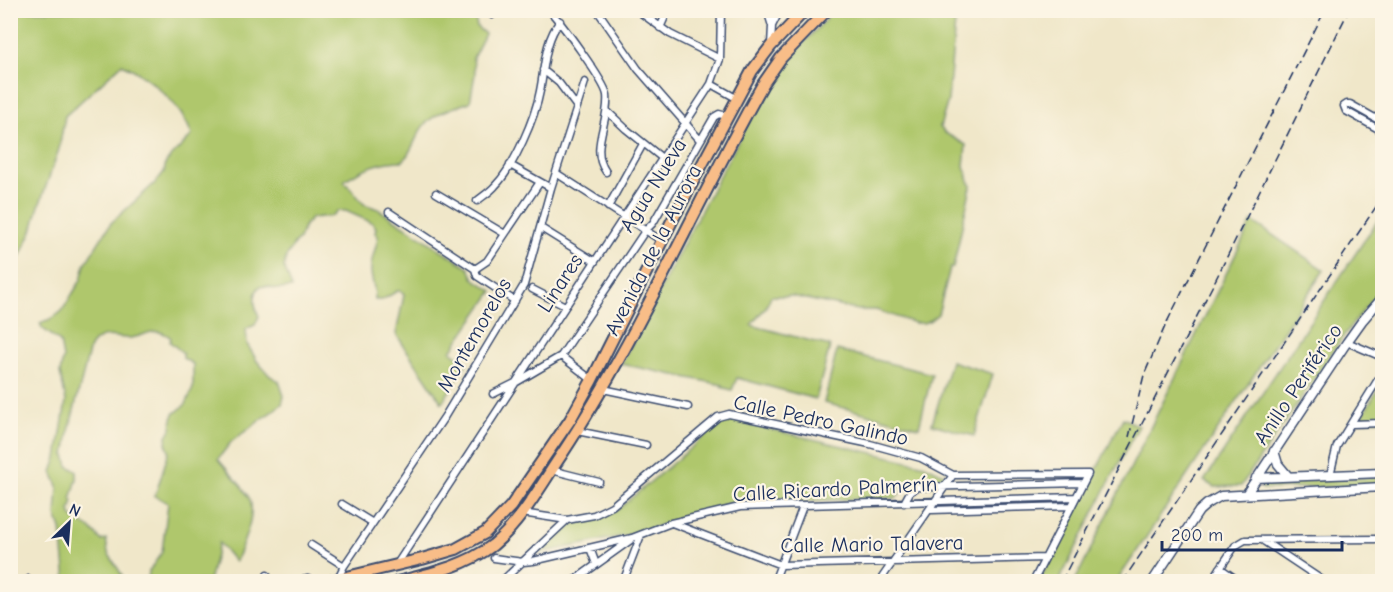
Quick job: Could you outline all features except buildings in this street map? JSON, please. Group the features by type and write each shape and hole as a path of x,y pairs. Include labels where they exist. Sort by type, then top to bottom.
{"main road":[{"name":"Avenida de la Aurora","path":"326,582 422,559 463,546 485,533 511,506 570,420 700,166 752,71 771,46 805,10"},
{"name":"Avenida de la Aurora","path":"396,582 428,578 462,563 500,539 522,513 603,389 711,179 770,73 826,10"},
{"path":"715,139 720,149 729,147"},
{"path":"700,166 709,167 711,179"}],"street":[{"path":"549,10 560,21 606,91 607,111 599,149 601,164 606,172"},
{"path":"597,10 638,69 700,140"},
{"path":"636,10 660,28 720,59"},
{"path":"660,28 668,10"},
{"name":"Linares","path":"397,565 711,84 720,59 721,10"},
{"path":"767,10 772,26 771,46"},
{"path":"772,26 780,10"},
{"path":"477,201 496,185 510,165 536,108 548,44 553,30 560,21"},
{"path":"543,70 559,83 577,107"},
{"name":"Montemorelos","path":"338,579 344,566 445,416 524,285 551,188 585,82"},
{"path":"711,84 736,98"},
{"path":"1383,122 1350,104 1344,106 1346,111 1383,132"},
{"path":"607,111 662,158"},
{"name":"Agua Nueva","path":"493,394 561,356 645,231 653,223 717,114 727,116"},
{"path":"1367,123 1371,116"},
{"path":"608,207 643,144"},
{"path":"510,165 551,188"},
{"path":"556,173 662,241"},
{"path":"475,269 487,261 540,182"},
{"path":"436,193 505,234"},
{"path":"389,212 475,269 477,276 515,301"},
{"path":"541,228 594,261"},
{"path":"532,289 564,306"},
{"name":"Anillo Periférico","path":"1247,493 1347,342 1362,321 1381,302"},
{"path":"1347,342 1383,357"},
{"path":"561,356 592,380"},
{"path":"1330,475 1337,446 1383,372"},
{"path":"603,389 688,407"},
{"name":"Calle Pedro Galindo","path":"567,520 594,515 612,506 717,417 725,414 859,442 921,458 953,475 1088,474 1083,483"},
{"path":"1352,424 1383,423"},
{"path":"577,431 646,445"},
{"path":"1274,451 1278,464 1288,476"},
{"path":"551,470 599,482"},
{"path":"1256,478 1383,473"},
{"path":"879,582 931,510 953,475"},
{"path":"1305,490 1306,476"},
{"path":"904,503 914,488 1083,483 1033,582"},
{"path":"1154,581 1199,511 1221,496 1383,487"},
{"name":"Calle Ricardo Palmerín","path":"494,558 523,562 632,538 671,523 740,507 1076,497"},
{"path":"342,504 373,523"},
{"path":"774,582 803,506"},
{"name":"Calle Ricardo Palmerín","path":"931,510 1071,506"},
{"path":"522,513 567,520"},
{"path":"501,582 567,520"},
{"name":"Calle Mario Talavera","path":"671,523 780,565 1045,558"},
{"path":"623,582 641,535"},
{"path":"572,582 632,538"},
{"path":"1262,539 1325,582"},
{"path":"1211,582 1235,546 1245,540 1383,539"},
{"path":"311,545 344,566"},
{"path":"590,548 596,564"},
{"path":"1220,568 1240,582"},
{"path":"294,582 308,579 316,582"}],"green space":[{"path":"10,11 474,11 477,27 485,34 473,58 475,74 470,102 442,112 429,120 403,161 372,166 344,181 364,204 378,209 469,268 474,279 493,291 451,351 467,363 442,403 396,334 404,295 399,290 382,300 375,300 371,267 378,236 373,223 346,211 338,211 331,216 312,218 305,225 299,239 286,257 284,267 292,288 278,289 263,286 259,287 255,297 259,316 255,325 246,329 247,344 257,361 270,376 279,381 284,396 282,404 231,442 218,459 248,495 251,514 235,562 219,543 209,581 148,581 149,571 162,552 168,503 155,496 169,451 166,443 167,436 174,414 186,404 193,388 193,364 183,358 183,353 170,342 171,338 160,332 150,332 129,338 109,336 99,338 90,347 65,455 68,466 77,471 71,499 73,500 70,511 72,517 92,530 102,541 106,539 108,553 122,575 121,581 66,581 61,529 56,515 58,486 52,472 57,458 66,401 60,373 63,358 60,342 42,328 40,323 53,318 62,311 81,280 85,264 111,223 156,182 164,172 166,162 192,135 181,113 164,93 133,69 122,64 65,116 59,149 32,231 18,260 14,286 10,269"},
{"path":"834,11 956,11 948,100 940,127 945,133 966,145 964,166 971,186 953,268 950,268 938,314 929,321 915,323 876,310 858,310 792,296 771,296 766,307 751,325 830,346 816,399 737,378 732,390 721,387 723,385 621,364 720,174 771,82 790,57"},
{"path":"1382,214 1382,287 1345,334 1241,486 1214,487 1204,481"},
{"path":"1252,221 1324,270 1117,581 1075,581"},
{"path":"837,350 932,374 919,427 824,403"},
{"path":"951,361 993,374 974,436 932,424"},
{"path":"1382,382 1382,420 1359,421"},
{"path":"1123,418 1139,426 1059,581 1039,581"},
{"path":"725,419 925,465 946,475 943,480 909,481 896,498 731,503 633,534 535,554 573,524 617,510"},
{"path":"1382,477 1382,485 1263,489 1260,485 1262,482"}],"railway":[{"path":"1129,437 1144,375 1166,324 1325,10"},
{"path":"1061,582 1218,275 1349,10"},
{"path":"1122,582 1382,198"}]}
